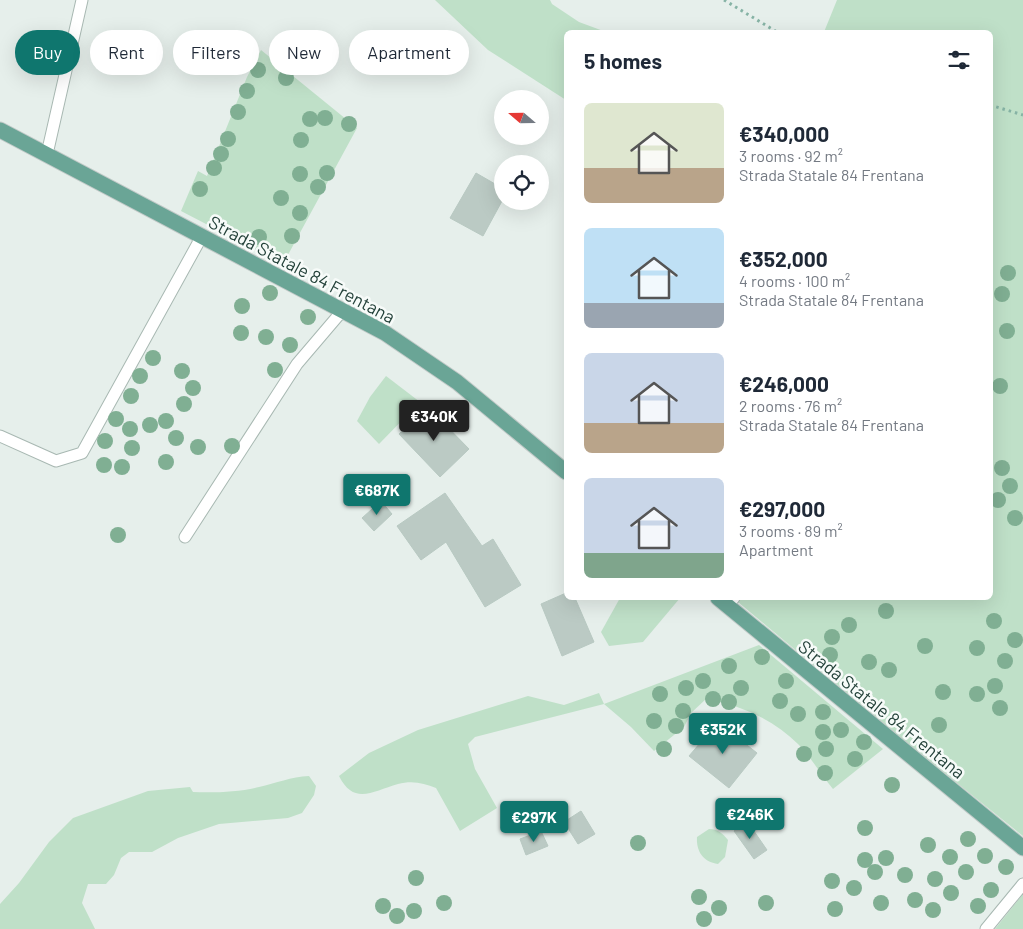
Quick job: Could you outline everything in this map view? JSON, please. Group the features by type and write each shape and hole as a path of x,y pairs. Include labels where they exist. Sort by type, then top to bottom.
{"main road":[{"name":"Strada Statale 84 Frentana","path":"0,130 385,333 457,382 564,470"},
{"name":"Strada Statale 84 Frentana","path":"726,600 1023,848"}],"lane":[{"path":"47,154 82,0"},
{"path":"0,436 56,461 82,453 202,236"},
{"path":"185,537 297,364 343,310"},
{"path":"986,929 1023,884"}],"path":[{"path":"724,0 774,30"},
{"path":"993,106 1023,115"}],"green space":[{"path":"435,0 550,0 552,4 579,22 601,30 564,30 564,99 488,50 469,30"},
{"path":"837,0 1023,0 1023,836 906,742 738,602 740,600 993,600 993,30 825,30"},
{"path":"261,50 269,56 269,75 292,75 357,128 283,264 181,211 198,171 207,176 248,75 259,75 259,54"},
{"path":"386,376 420,402 379,444 357,421 370,397"},
{"path":"619,600 678,600 643,642 609,646 601,632"},
{"path":"759,645 883,749 833,789 803,749 788,735 767,720 743,709 706,699 691,713 684,727 654,751 631,727 604,704"},
{"path":"599,693 604,704 475,737 468,744 475,769 497,808 460,831 436,788 422,783 408,782 365,794 358,794 351,791 339,776 369,753 418,730 528,696 564,705"},
{"path":"309,776 316,786 314,795 302,813 288,818 219,824 178,838 152,852 129,852 121,858 114,875 106,884 88,884 82,903 95,929 0,929 0,904 19,883 49,842 73,818 148,791 190,787 193,792 235,791"},
{"path":"709,829 720,832 728,840 725,857 718,864 708,861 699,851 697,837"},
{"path":"1023,894 1023,929 995,929"}],"building":[{"path":"476,173 494,183 494,210 497,210 483,236 450,218"},
{"path":"428,407 469,449 440,477 399,434"},
{"path":"445,493 482,546 493,539 521,585 485,607 446,542 421,560 397,526"},
{"path":"381,501 392,514 374,531 362,518"},
{"path":"564,594 564,600 576,600 594,642 562,656 541,604"},
{"path":"718,722 757,753 729,788 689,756"},
{"path":"581,811 595,834 578,844 564,822"},
{"path":"747,821 767,850 754,859 734,831"},
{"path":"541,831 548,846 526,855 520,839"}]}
